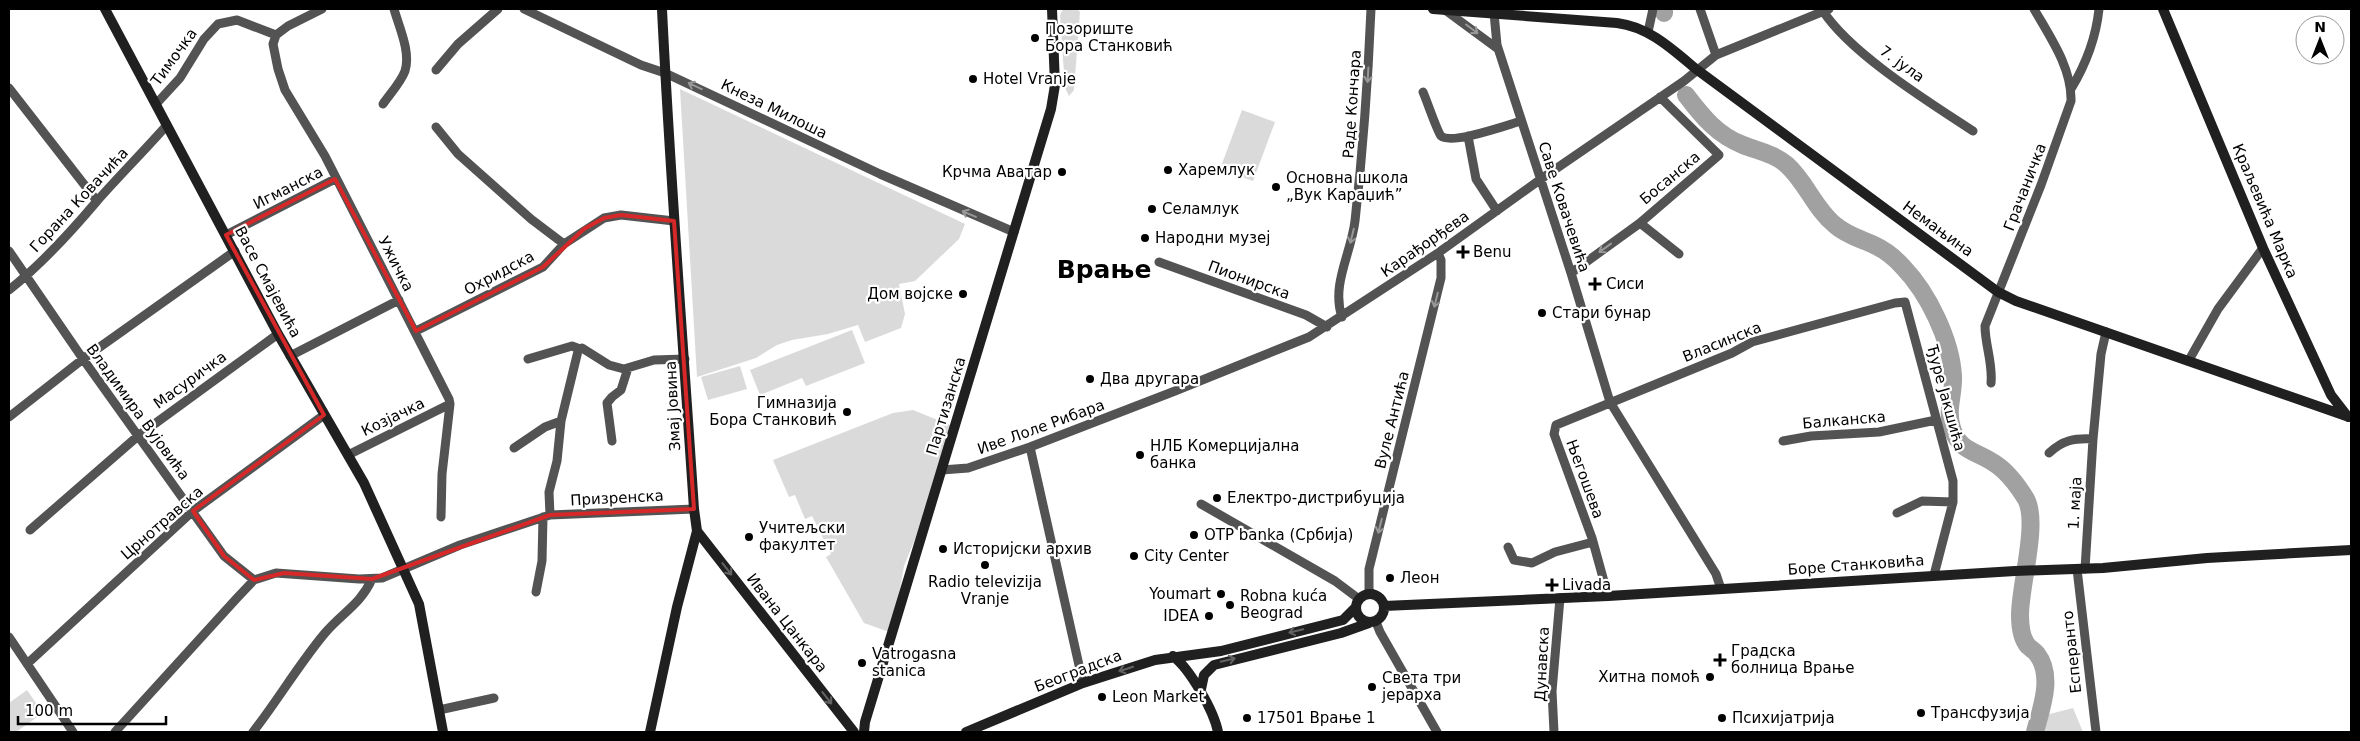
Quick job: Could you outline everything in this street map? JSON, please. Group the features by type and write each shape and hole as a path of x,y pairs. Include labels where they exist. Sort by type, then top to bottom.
{"street":[{"name":"Васе Смајевића","path":"105,9 157,103 290,356 364,483 422,615 443,732"},
{"path":"276,35 288,26 322,9"},
{"path":"384,104 403,75 406,63 403,40 394,9"},
{"path":"436,70 458,44 498,9"},
{"name":"Кнеза Милоша","path":"524,9 641,65 665,73 880,174 1014,232"},
{"name":"Змај Јовина","path":"650,732 677,607 697,531 674,221 662,9"},
{"name":"Партизанска","path":"856,732 865,727 1054,99 1055,62 1052,9"},
{"name":"Раде Кончара","path":"1342,317 1338,305 1338,291 1356,218 1365,124 1371,9"},
{"path":"1433,9 1617,23 1648,32 1653,9"},
{"path":"1700,9 1716,55"},
{"name":"Грачаничка","path":"1991,383 1992,370 1986,348 1985,326 2060,136 2071,101 2068,74 2034,9"},
{"name":"Грачаничка","path":"2071,90 2088,55 2095,34 2099,9"},
{"name":"Краљевића Марка","path":"2163,9 2263,248 2331,395 2350,418"},
{"path":"1446,10 1498,49"},
{"name":"Карађорђева","path":"1148,402 1286,347 1326,327 1438,253 1541,178 1660,97 1716,55 1826,10"},
{"name":"7. јула","path":"1826,10 1841,34 1884,69 1973,131"},
{"name":"Саве Ковачевића","path":"1494,13 1494,34 1498,49 1541,178 1610,402 1716,574 1721,589"},
{"name":"Тимочка","path":"157,103 180,78 204,39 218,24 237,20 276,35"},
{"name":"Немањина","path":"1648,32 1696,70 1998,292 2016,302 2189,360 2350,418"},
{"name":"Ужичка","path":"276,35 273,44 274,54 285,90 318,145 416,332 450,404"},
{"path":"9,88 97,201"},
{"path":"1423,92 1442,137 1468,136 1521,122"},
{"name":"Босанска","path":"1571,273 1640,223 1719,155 1660,97"},
{"name":"Горана Ковачића","path":"9,290 28,276 73,231 97,201 167,125"},
{"path":"436,126 458,154 531,219 564,244"},
{"path":"1468,136 1476,179 1497,211"},
{"name":"Игманска","path":"226,235 335,179"},
{"name":"Охридска","path":"416,332 543,267 564,244 594,223 613,215 674,221"},
{"name":"Босанска","path":"1640,223 1679,254"},
{"path":"2189,360 2218,309 2263,248"},
{"name":"Владимира Вујовића","path":"9,250 83,359 224,556 254,580"},
{"path":"9,417 83,359 235,251"},
{"name":"Вуле Антића","path":"1370,594 1369,570 1441,278 1442,260 1438,253"},
{"name":"Пионирска","path":"1159,262 1306,315 1326,327"},
{"path":"290,356 399,300"},
{"name":"Власинска","path":"1610,402 1732,353 1752,342 1895,303 1905,302"},
{"name":"Ђуре Јакшића","path":"1905,302 1953,481 1953,502 1934,575"},
{"name":"1. маја","path":"2081,569 2101,354 2106,332"},
{"name":"Масуричка","path":"30,530 138,436 278,334"},
{"path":"528,359 572,346 586,350 610,365 628,368 654,360 685,359"},
{"path":"536,592 542,562 549,492 557,461 561,421 576,356 580,349"},
{"path":"612,442 608,403 612,397 622,390 628,368"},
{"name":"Иве Лоле Рибара","path":"942,470 968,468 1030,447 1148,402"},
{"name":"Његошева","path":"1608,596 1594,542 1554,430 1556,425 1610,402"},
{"path":"441,517 442,474 450,404"},
{"name":"Козјачка","path":"348,455 450,404"},
{"name":"Црнотравска","path":"27,664 193,511 324,415"},
{"name":"Балканска","path":"1783,441 1810,436 1878,432 1936,420"},
{"path":"514,448 545,427 561,421"},
{"path":"2049,453 2061,442 2073,439 2093,439"},
{"path":"1030,447 1083,683"},
{"path":"1897,513 1922,501 1953,502"},
{"path":"1202,504 1335,582 1357,603 1360,618 1372,622 1380,632 1437,732"},
{"name":"Призренска","path":"254,580 263,576 284,573 372,579 390,575 460,545 546,516 694,509"},
{"name":"Ивана Цанкара","path":"697,531 856,732"},
{"name":"Његошева","path":"1508,547 1514,560 1526,563 1594,542"},
{"name":"Боре Станковића","path":"1384,606 1608,596 1934,575 2081,569 2207,558 2351,550"},
{"name":"Боре Станковића","path":"2329,552 2351,557"},
{"name":"Есперанто","path":"2081,569 2096,732"},
{"path":"253,732 313,648 336,621 357,604 372,579"},
{"path":"115,732 254,580"},
{"path":"1200,694 1204,675 1214,665 1341,633 1372,622 1383,615 1384,606 1378,596 1370,594 1357,603"},
{"name":"Дунавска","path":"1554,732 1552,691 1560,598"},
{"name":"Београдска","path":"966,732 1083,683 1155,660 1173,656 1204,654 1343,620 1357,603"},
{"path":"9,637 73,732"},
{"path":"1173,656 1186,668 1216,723 1218,732"},
{"path":"439,710 494,698"}],"highlighted area":[{"path":"335,179 416,331 543,267 584,229 604,218 621,215 674,221 694,509 550,515 372,579 284,573 254,580 224,556 193,511 324,415 226,235"}],"shaded area":[{"path":"1063,9 1077,9 1080,12 1074,90 1069,96 1065,88 1060,15"},
{"path":"680,89 965,224 959,239 915,281 899,284 905,314 901,328 865,342 858,325 828,334 792,340 777,345 756,358 697,377"},
{"path":"1242,110 1275,122 1253,181 1220,169"},
{"path":"852,330 865,363 806,386 802,378 760,395 750,370"},
{"path":"740,366 747,389 708,400 701,377"},
{"path":"913,410 955,427 937,485 904,566 892,633 864,623 826,557 831,554 812,516 805,519 795,495 789,497 773,460 893,413"},
{"path":"27,690 43,713 16,732 9,732 9,703"},
{"path":"2073,708 2083,732 2042,732 2046,715"}],"waterway":[{"path":"1686,95 1704,117 1725,136 1743,145 1772,155 1787,165 1800,179 1828,219 1844,232 1878,247 1893,257 1912,278 1929,303 1943,333 1951,362 1953,383 1950,421 1955,436 1969,450 1999,466 2008,474 2026,499 2029,510 2031,523 2030,538 2020,619 2024,639 2028,646 2037,654 2045,672 2045,693 2035,732"}],"place":[{"name":"Позориште Бора Станковић","path":"1035,38"},
{"name":"Hotel Vranje","path":"973,79"},
{"name":"Харемлук","path":"1168,170"},
{"name":"Крчма Аватар","path":"1062,172"},
{"name":"Основна школа „Вук Караџић”","path":"1276,187"},
{"name":"Селамлук","path":"1152,209"},
{"name":"Народни музеј","path":"1145,238"},
{"name":"Benu","path":"1463,252"},
{"name":"Сиси","path":"1595,284"},
{"name":"Дом војске","path":"963,294"},
{"name":"Стари бунар","path":"1542,313"},
{"name":"Два другара","path":"1090,379"},
{"name":"Гимназија Бора Станковић","path":"847,412"},
{"name":"НЛБ Комерцијална банка","path":"1140,455"},
{"name":"Електро-дистрибуција","path":"1217,498"},
{"name":"OTP banka (Србија)","path":"1194,535"},
{"name":"Учитељски факултет","path":"749,537"},
{"name":"Историјски архив","path":"943,549"},
{"name":"City Center","path":"1134,556"},
{"name":"Radio televizija Vranje","path":"985,565"},
{"name":"Леон","path":"1390,578"},
{"name":"Livada","path":"1552,585"},
{"name":"Youmart","path":"1221,594"},
{"name":"Robna kuća Beograd","path":"1230,605"},
{"name":"IDEA","path":"1209,616"},
{"name":"Градска болница Врање","path":"1720,660"},
{"name":"Vatrogasna stanica","path":"862,663"},
{"name":"Хитна помоћ","path":"1710,677"},
{"name":"Света три јерарха","path":"1372,687"},
{"name":"Leon Market","path":"1102,697"},
{"name":"Трансфузија","path":"1921,713"},
{"name":"17501 Врање 1","path":"1247,718"},
{"name":"Психијатрија","path":"1722,718"}],"district":[{"name":"Врање","path":"1104,269"}]}
